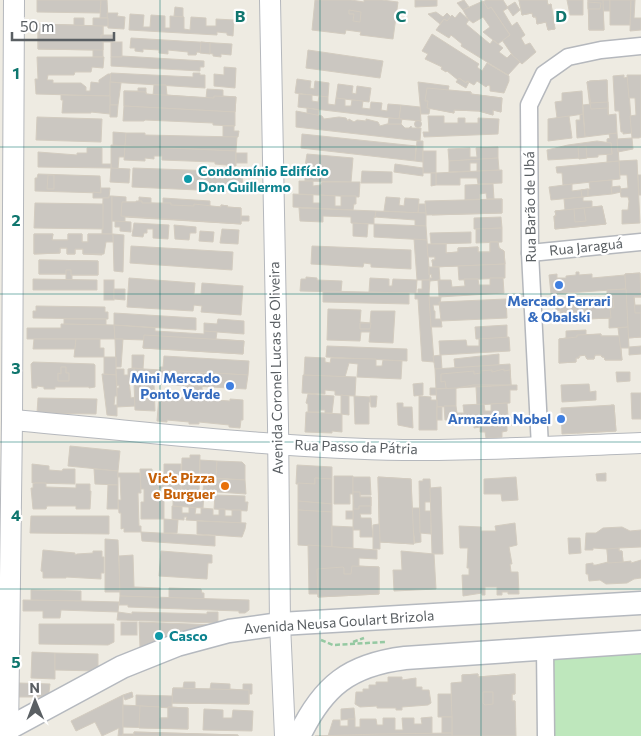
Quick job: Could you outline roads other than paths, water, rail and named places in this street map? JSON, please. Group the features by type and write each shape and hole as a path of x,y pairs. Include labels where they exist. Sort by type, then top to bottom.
{"main road":[{"name":"Avenida Neusa Goulart Brizola","path":"5,732 122,667 177,645 229,631 280,624 641,603"},
{"path":"299,736 308,716 326,692 347,676 378,663 405,658 641,642"}],"street":[{"path":"5,732 12,420 7,157 14,0"},
{"name":"Avenida Coronel Lucas de Oliveira","path":"270,0 280,624 285,736"},
{"name":"Rua Barão de Ubá","path":"540,447 530,253 529,105 544,74 568,57 600,50 641,46"},
{"name":"Rua Jaraguá","path":"530,253 641,242"},
{"name":"Rua Passo da Pátria","path":"12,420 278,444 404,450 641,443"},
{"path":"545,648 546,736"}],"place":[{"name":"Condomínio Edifício Don Guillermo","path":"188,179"},
{"name":"Mercado Ferrari & Obalski","path":"559,285"},
{"name":"Mini Mercado Ponto Verde","path":"230,386"},
{"name":"Armazém Nobel","path":"561,419"},
{"name":"Vic’s Pizza e Burguer","path":"225,486"},
{"name":"Casco","path":"159,636"}]}
